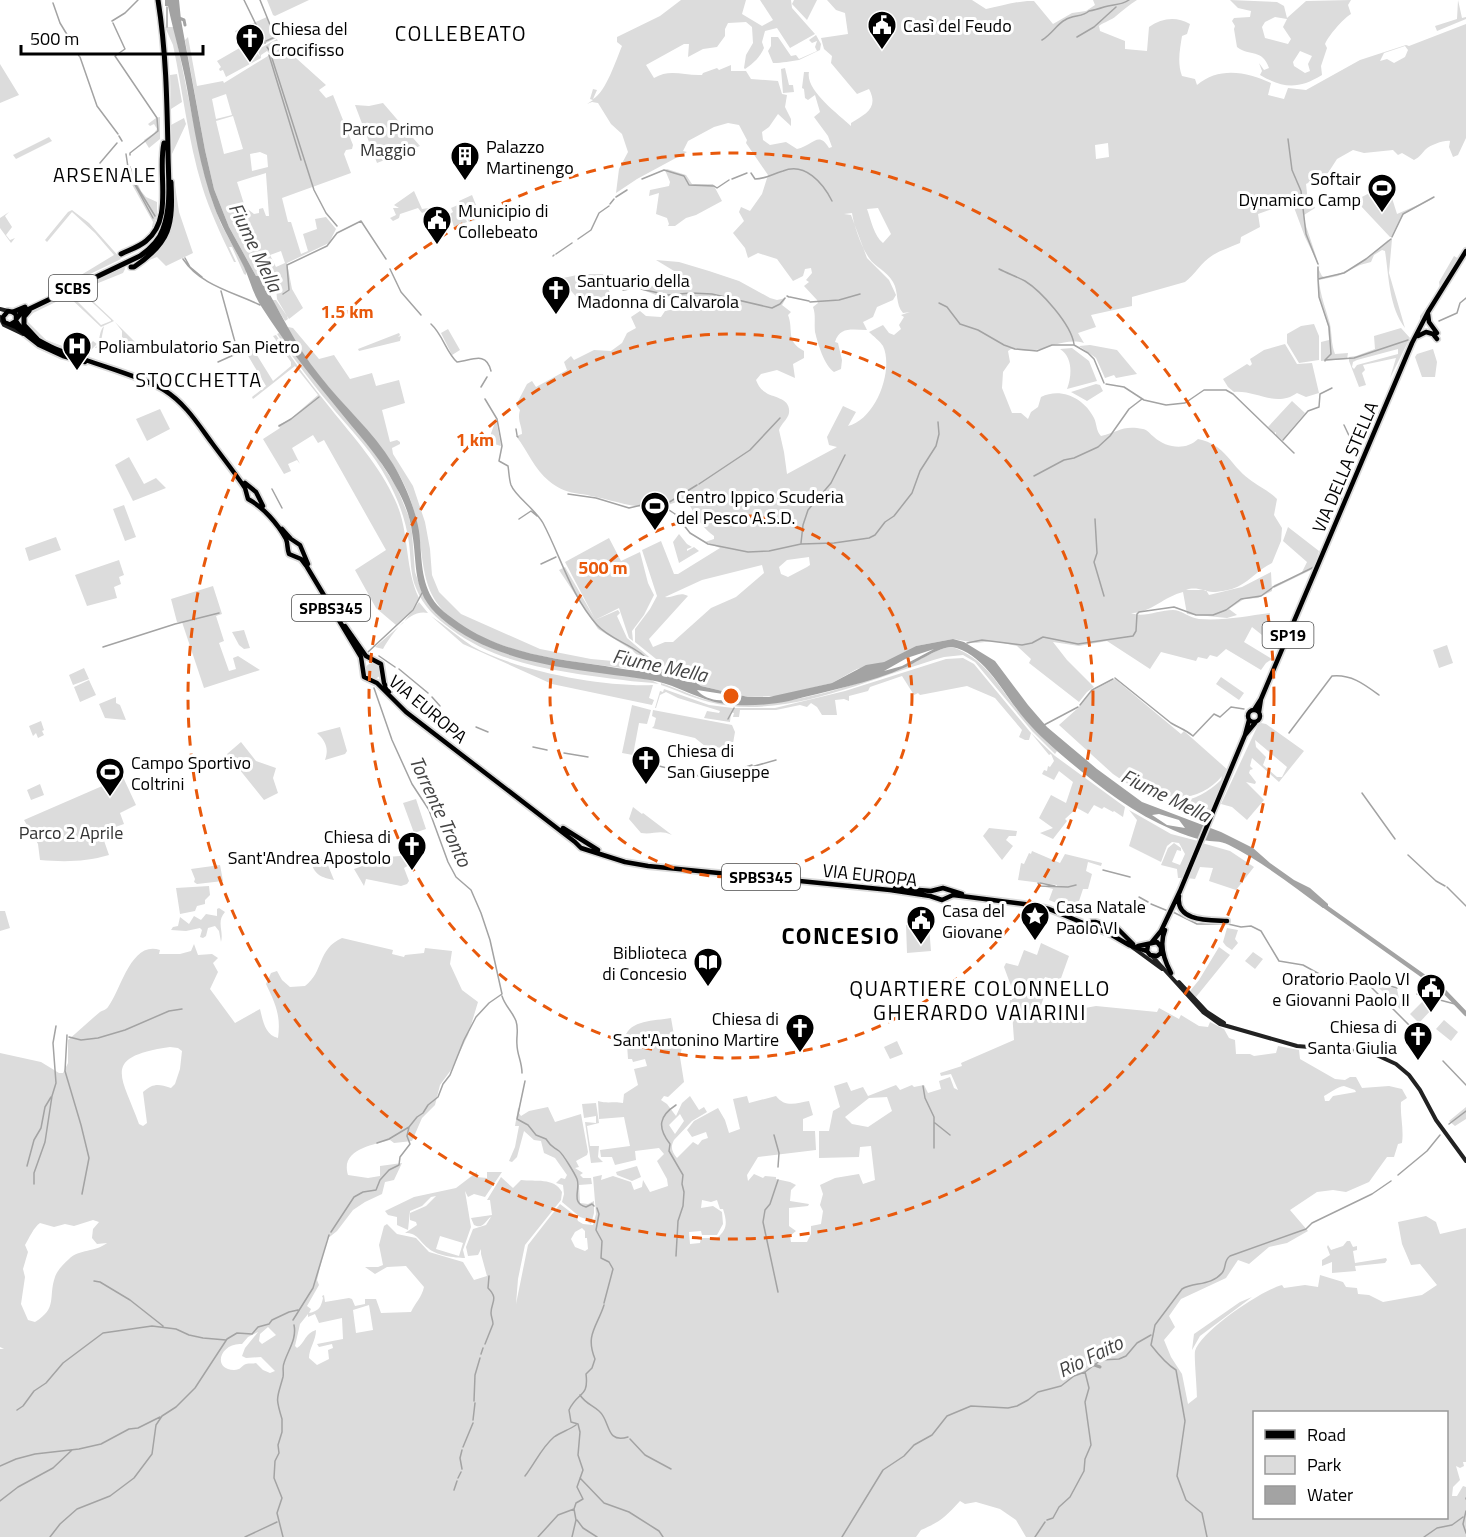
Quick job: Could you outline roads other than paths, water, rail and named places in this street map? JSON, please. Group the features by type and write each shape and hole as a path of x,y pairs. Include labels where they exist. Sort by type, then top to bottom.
{"highway":[{"name":"SCBS","path":"10,312 122,263 130,262 152,247 164,227 168,202 168,156 164,58 156,0"},
{"name":"SCBS","path":"130,262 150,244 161,225 165,193 164,58"},
{"path":"121,254 147,240 157,226 162,203 164,143"},
{"name":"SCBS","path":"14,321 21,313 122,263"},
{"name":"SCBS","path":"37,339 25,328 24,317 29,310 54,297"}],"main road":[{"name":"VIA DELLA STELLA","path":"1252,721 1260,719 1256,711 1412,343 1428,312 1466,251"},
{"path":"0,309 10,312 23,334"},
{"path":"1,316 10,312"},
{"path":"1412,343 1423,333 1437,336 1429,322 1428,312"},
{"path":"1,316 4,322 14,321"},
{"path":"1,316 4,325 52,352 138,376 165,390 182,403 202,428"},
{"path":"14,321 37,339 94,363"},
{"name":"VIA EUROPA","path":"202,428 257,495 261,504 300,545 301,551 353,639 366,656 379,662 382,666 382,676 387,689 410,712 570,833 580,843 581,848 586,846 647,864 938,891 945,889 965,894 1036,903 1060,910 1114,933 1131,945 1142,947 1150,943 1160,945 1162,962 1170,974"},
{"name":"VIA EUROPA","path":"202,428 245,488 246,495 276,525 287,542 290,555 296,556 307,567 361,657 364,677 374,681 406,712 580,843"},
{"path":"246,495 253,490"},
{"path":"251,501 256,499 257,495"},
{"path":"287,548 291,543 296,543"},
{"path":"296,556 301,551"},
{"name":"VIA EUROPA","path":"363,667 367,662 373,660"},
{"name":"VIA EUROPA","path":"374,681 382,676"},
{"name":"VIA DELLA STELLA","path":"1150,943 1161,931 1181,889 1252,721 1249,712 1256,711"},
{"name":"VIA EUROPA","path":"586,846 639,865 890,890 942,900 959,896 1049,909 1147,951 1207,1012 1230,1026 1297,1046 1370,1052 1381,1055 1400,1067 1413,1080 1436,1120 1466,1161"},
{"path":"945,889 948,892 947,898"},
{"path":"1181,889 1178,904 1182,911 1199,920 1227,921"},
{"name":"VIA EUROPA","path":"938,891 938,898"},
{"name":"SP19","path":"1168,917 1162,940 1164,958 1170,974"},
{"path":"1089,922 1114,928 1131,945"},
{"path":"1124,936 1130,930"},
{"name":"VIA DELLA STELLA","path":"1160,945 1161,931"},
{"path":"1147,951 1150,943"},
{"name":"SPBS345","path":"1131,945 1170,974"},
{"path":"1152,956 1161,953"}],"water":[{"path":"165,0 179,0 205,150 214,189 229,227 256,276 259,276 311,364 385,452 397,472 409,496 417,522 423,574 428,590 434,602 448,615 493,641 529,653 630,670 655,669 687,682 695,682 701,686 748,697 769,697 832,683 866,665 884,662 916,646 953,639 964,642 995,661 1047,727 1097,769 1142,802 1221,832 1253,848 1294,880 1310,888 1328,904 1328,908 1323,908 1241,851 1219,842 1188,836 1157,823 1112,795 1041,736 981,663 962,650 947,647 878,678 789,701 736,705 705,699 657,681 569,668 514,656 488,647 463,634 441,618 431,608 420,588 410,520 396,487 374,454 269,319 256,297 244,267 221,222 205,177 183,67 168,6 165,6","holes":["934,649 902,666 884,671 907,658","697,690 723,694 730,698 717,700","1159,814 1179,820 1185,828 1167,825 1152,815"]}],"waterway":[{"path":"112,21 125,13 138,0"},
{"path":"244,0 265,43"},
{"path":"260,0 275,37 266,41"},
{"path":"1042,40 1068,18 1129,0"},
{"path":"53,3 60,23 74,46"},
{"path":"167,7 167,27"},
{"path":"1077,37 1094,27 1116,7"},
{"path":"179,18 184,20 185,25"},
{"path":"113,23 125,49 115,56 157,118 158,131 130,155"},
{"path":"270,52 314,190 326,213 337,226"},
{"path":"269,55 301,160"},
{"path":"80,57 97,106 118,134"},
{"path":"119,136 122,141"},
{"path":"1288,139 1292,170 1301,191 1306,234 1318,264"},
{"path":"100,163 117,143"},
{"path":"126,154 129,174 153,218"},
{"path":"130,167 136,185 155,216"},
{"path":"751,173 755,179 799,169 818,181 832,201"},
{"path":"642,179 664,170 684,176 689,185 717,188 729,180"},
{"path":"732,179 747,173"},
{"path":"616,197 627,190"},
{"path":"1392,237 1403,214 1434,197"},
{"path":"610,204 614,199"},
{"path":"578,239 591,230 599,213 609,206"},
{"path":"283,294 289,290 287,265 327,246 337,233 361,221 386,259"},
{"path":"1325,360 1331,354 1329,327 1319,297 1318,279 1344,273 1391,239"},
{"path":"556,254 572,243"},
{"path":"185,258 190,267 202,277"},
{"path":"183,259 190,268 208,282 260,305"},
{"path":"1318,267 1318,278"},
{"path":"390,269 401,292 421,315"},
{"path":"999,269 1025,281 1039,292 1061,318 1074,344"},
{"path":"623,290 636,288 668,295 712,294 772,308 785,298"},
{"path":"218,362 238,353 221,291"},
{"path":"810,302 839,300 860,294"},
{"path":"790,297 809,301"},
{"path":"597,305 617,298"},
{"path":"1439,321 1457,313 1460,303 1466,298"},
{"path":"939,303 947,307 960,324 978,330 1015,349 1037,351 1052,345 1074,345 1094,359 1104,383"},
{"path":"431,324 457,362 482,359 486,361 491,371"},
{"path":"1325,361 1354,358 1408,340"},
{"path":"481,387 487,377"},
{"path":"1106,384 1124,387 1144,400 1166,405 1185,403 1204,390 1226,390 1233,394 1294,453"},
{"path":"1283,440 1308,411 1319,407 1320,394 1332,388"},
{"path":"279,426 319,397"},
{"path":"485,399 497,419 502,446 499,461 508,466 513,489 543,523 580,602 597,625 643,655 654,670"},
{"path":"1034,476 1064,460 1098,447 1110,436 1129,409 1142,399"},
{"path":"699,484 750,450 780,418"},
{"path":"663,506 675,514 690,533 708,544 748,552 769,551 801,544 834,543 869,538 894,516 912,493 920,471 936,446 939,434 938,422"},
{"path":"1344,425 1360,459"},
{"path":"516,429 517,435"},
{"path":"801,543 808,510 831,483 845,455"},
{"path":"1341,501 1358,464"},
{"path":"568,494 596,498 629,508 646,504 663,506 697,485"},
{"path":"272,489 282,508"},
{"path":"519,519 531,511 537,516"},
{"path":"1095,519 1097,553 1094,562 1104,596"},
{"path":"1273,587 1314,567 1321,551"},
{"path":"541,564 556,557"},
{"path":"967,643 982,640 1022,645 1043,637 1078,644 1133,636 1139,612 1174,607 1196,615 1213,615 1226,610 1241,599 1261,596 1272,588"},
{"name":"Torrente Tronto","path":"368,652 413,610 422,593"},
{"path":"103,647 175,624 219,613"},
{"path":"379,656 395,667"},
{"path":"399,669 428,693"},
{"path":"1289,733 1332,676 1351,678 1379,695"},
{"path":"1115,678 1171,723 1193,736 1214,714 1220,717 1231,707 1244,709"},
{"path":"1080,705 1092,690 1113,679"},
{"name":"Torrente Tronto","path":"331,1232 354,1197 363,1192 376,1190 380,1180 389,1170 399,1165 400,1157 410,1144 407,1136 409,1127 438,1097 476,1017 489,1003 502,994 490,940 481,913 471,890 456,877 448,862 429,810 412,784 392,740 374,688"},
{"path":"432,697 440,706"},
{"path":"1044,725 1078,707"},
{"path":"728,719 734,708"},
{"path":"476,727 488,732"},
{"path":"533,747 547,750"},
{"path":"564,753 588,757"},
{"path":"730,773 776,760"},
{"path":"639,761 699,776"},
{"path":"730,772 752,765"},
{"path":"1362,793 1395,839"},
{"path":"1408,855 1436,881 1445,886"},
{"path":"1103,870 1130,877"},
{"path":"1038,883 1040,886 1076,885"},
{"path":"1040,883 1055,886"},
{"path":"1447,887 1466,906"},
{"path":"1139,897 1148,902"},
{"path":"1151,904 1168,911"},
{"name":"Fiume Mella","path":"1323,905 1443,990 1466,1014"},
{"path":"1173,912 1197,924 1223,924"},
{"path":"1228,924 1241,927 1251,926 1261,931 1279,961 1303,965 1323,976 1349,984 1367,985"},
{"path":"1355,984 1371,982 1397,988"},
{"path":"1371,987 1415,1031"},
{"path":"1417,994 1455,1004"},
{"path":"502,996 517,1024 517,1048 522,1073"},
{"path":"69,1037 81,1040 98,1038 125,1030 169,1011 182,1009"},
{"path":"34,1184 34,1173 45,1142 56,1083 53,1043 56,1026"},
{"path":"67,1035 65,1071 89,1158 82,1194"},
{"path":"1443,1061 1466,1085"},
{"path":"525,1081 517,1119 528,1125 536,1135 546,1139 561,1153 577,1179 578,1202 586,1207 592,1204 594,1206"},
{"path":"923,1086 925,1098 934,1117 934,1148"},
{"path":"27,1166 34,1140 41,1128 45,1107 51,1097"},
{"path":"676,1105 666,1113 662,1122 663,1132 670,1144 669,1151 683,1175 683,1206 678,1221 676,1256"},
{"name":"Rio Faito","path":"1449,1124 1466,1111"},
{"path":"935,1123 950,1135"},
{"path":"377,1143 409,1127"},
{"path":"774,1135 779,1153 778,1167"},
{"name":"Rio Faito","path":"1398,1175 1427,1151 1440,1135"},
{"path":"778,1180 770,1204 765,1210 763,1222 778,1292"},
{"name":"Rio Faito","path":"1207,1537 1202,1513 1186,1500 1177,1476 1185,1421 1176,1370 1151,1345 1155,1325 1182,1289 1218,1277 1230,1256 1306,1229 1312,1223 1372,1194 1391,1181"},
{"path":"597,1208 599,1214 596,1230 602,1241 601,1258 609,1262 613,1269 604,1303"},
{"name":"Torrente Tronto","path":"293,1320 313,1288 329,1235"},
{"path":"485,1344 493,1324 491,1313 494,1298 488,1288 489,1276"},
{"path":"94,1281 100,1282 130,1300 163,1326"},
{"path":"572,1537 576,1520 574,1509 576,1503 583,1499 577,1487 583,1470 578,1455 580,1432 578,1424 571,1422 569,1410 586,1387 586,1374 592,1368 595,1359 591,1344 593,1331 604,1305"},
{"path":"50,1537 60,1524 77,1509 110,1496 134,1478 152,1454 156,1425 162,1416 176,1407 195,1388 227,1339 237,1333 252,1334 258,1327 298,1310"},
{"name":"Torrente Tronto","path":"283,1537 277,1513 282,1498 274,1478 275,1461 279,1453 278,1445 282,1432 278,1398 283,1365 293,1340 294,1325"},
{"path":"17,1410 23,1406 34,1391 46,1383 63,1363 103,1333 152,1326 176,1329 203,1338 226,1340"},
{"name":"Rio Faito","path":"842,1537 883,1470 904,1456 914,1445 932,1435 947,1416 971,1406 1008,1408 1017,1406 1038,1392 1061,1386 1101,1360 1119,1359 1126,1356 1137,1343 1151,1335"},
{"path":"481,1354 483,1348"},
{"path":"474,1401 475,1375 480,1358"},
{"name":"Rio Faito","path":"1089,1363 1100,1367"},
{"path":"1047,1520 1053,1518 1059,1507 1070,1497 1084,1471 1085,1459 1091,1445 1085,1402 1089,1388 1085,1372"},
{"path":"580,1395 603,1415 609,1430 615,1437 628,1437"},
{"path":"473,1420 475,1403"},
{"path":"0,1466 35,1454 101,1444 129,1429 138,1428 160,1417"},
{"path":"463,1447 473,1423"},
{"path":"525,1476 550,1441 576,1425"},
{"path":"630,1439 645,1455 671,1469"},
{"path":"0,1501 18,1487 53,1468 72,1450"},
{"path":"462,1450 460,1458 462,1469"},
{"path":"458,1478 461,1472"},
{"path":"580,1478 604,1503 629,1512 659,1531 663,1537"},
{"path":"454,1490 457,1481"},
{"path":"538,1537 558,1515 574,1509"},
{"path":"1466,1511 1463,1524 1466,1533"},
{"path":"1424,1537 1437,1528 1452,1525 1463,1517"},
{"path":"577,1520 583,1528 597,1537"},
{"path":"245,1537 277,1522"},
{"path":"1035,1537 1045,1522"}],"place":[{"name":"Casì del Feudo","path":"882,50"},
{"name":"Chiesa del Crocifisso","path":"250,64"},
{"name":"Palazzo Martinengo","path":"465,182"},
{"name":"Softair Dynamico Camp","path":"1382,214"},
{"name":"Municipio di Collebeato","path":"437,246"},
{"name":"Santuario della Madonna di Calvarola","path":"556,316"},
{"name":"Poliambulatorio San Pietro","path":"77,372"},
{"name":"Centro Ippico Scuderia del Pesco A.S.D.","path":"655,532"},
{"name":"Chiesa di San Giuseppe","path":"646,786"},
{"name":"Campo Sportivo Coltrini","path":"110,798"},
{"name":"Chiesa di Sant'Andrea Apostolo","path":"412,872"},
{"name":"Casa Natale Paolo VI","path":"1035,942"},
{"name":"Casa del Giovane","path":"921,946"},
{"name":"Biblioteca di Concesio","path":"708,988"},
{"name":"Oratorio Paolo VI e Giovanni Paolo II","path":"1431,1014"},
{"name":"Chiesa di Sant'Antonino Martire","path":"800,1054"},
{"name":"Chiesa di Santa Giulia","path":"1418,1062"}],"district":[{"name":"COLLEBEATO","path":"461,33"},
{"name":"ARSENALE","path":"105,174"},
{"name":"STOCCHETTA","path":"199,379"},
{"name":"CONCESIO","path":"841,935"},
{"name":"QUARTIERE COLONNELLO GHERARDO VAIARINI","path":"980,1000"}],"park label":[{"name":"Parco Primo Maggio","path":"388,138"},
{"name":"Parco 2 Aprile","path":"71,832"}]}
